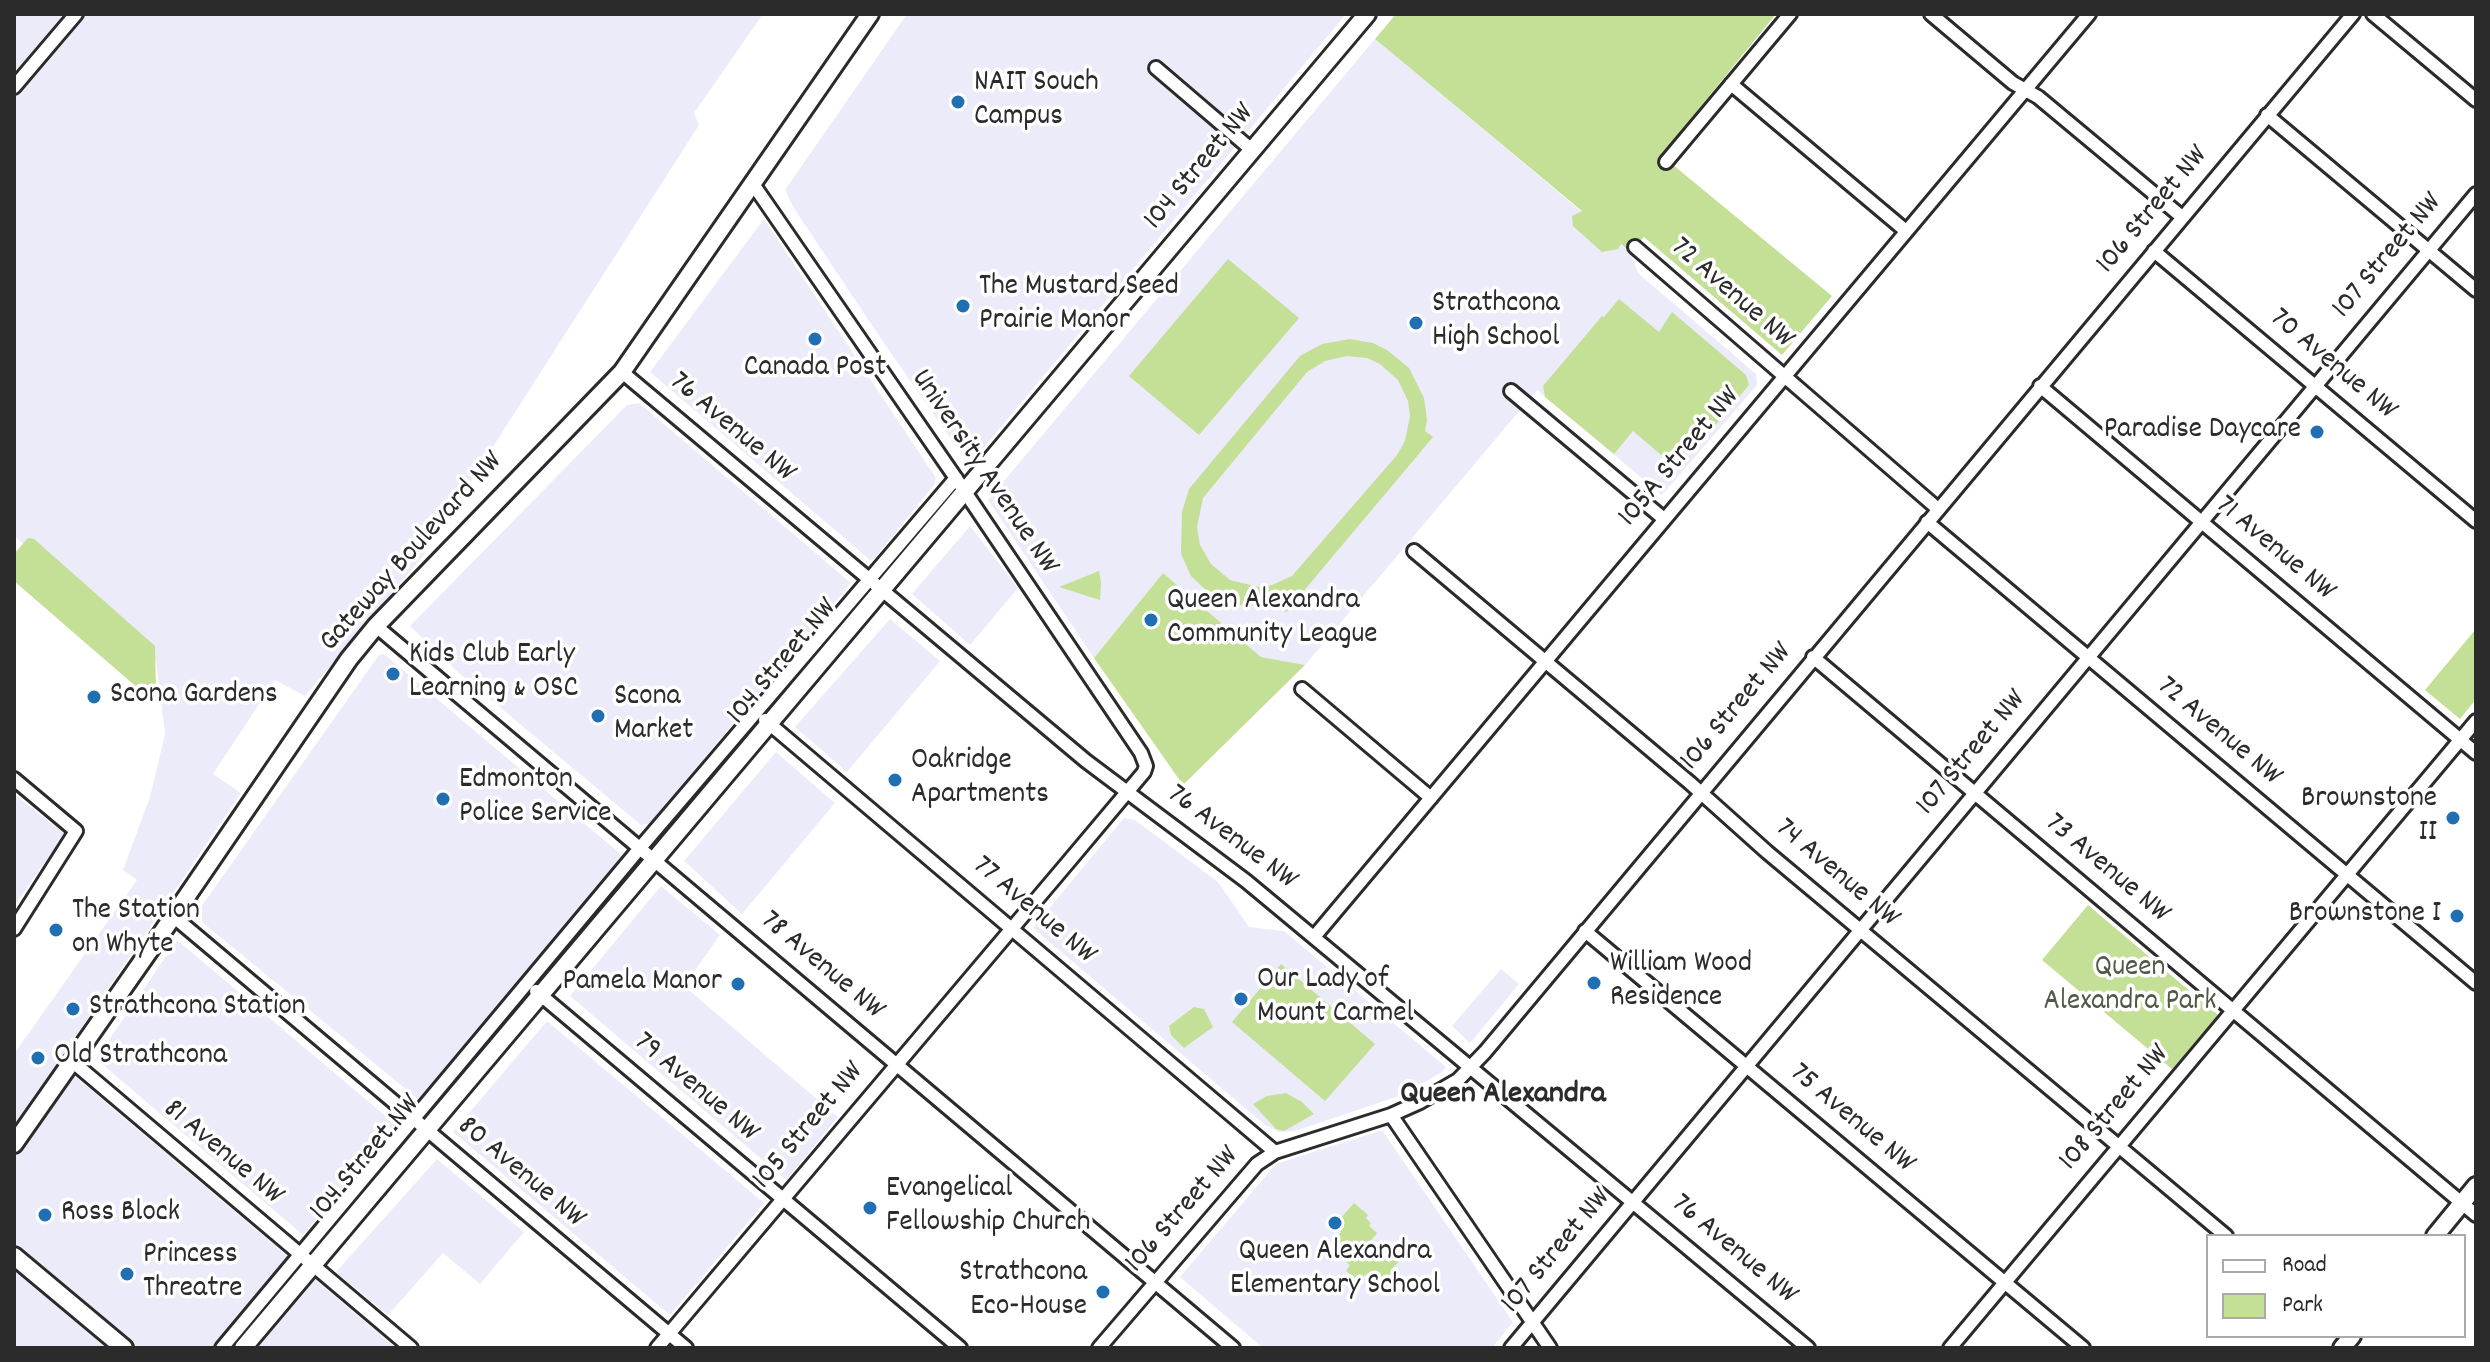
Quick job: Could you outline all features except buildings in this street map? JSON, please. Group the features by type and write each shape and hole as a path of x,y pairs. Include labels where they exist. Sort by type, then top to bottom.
{"main road":[{"name":"Gateway Boulevard NW","path":"14,1144 349,659 376,626 622,372 870,14"},
{"name":"104 Street NW","path":"243,1348 307,1260 428,1130 655,860 762,718 875,585 965,493 1253,151 1362,16"},
{"path":"2437,1234 2476,1186"},
{"path":"14,1256 124,1348"}],"street":[{"path":"14,86 76,14"},
{"path":"1666,162 1790,14"},
{"path":"1931,14 2013,83 2038,97 2182,217"},
{"name":"105A Street NW","path":"1314,937 2089,14"},
{"name":"106 Street NW","path":"1099,1348 1250,1170 1275,1152 1391,1115 1458,1080 2353,14"},
{"path":"2373,14 2476,100"},
{"path":"1156,68 1253,151"},
{"path":"1731,84 1906,231"},
{"path":"2267,115 2476,290"},
{"name":"University Avenue NW","path":"753,184 1144,757 1144,772 1126,793"},
{"name":"107 Street NW","path":"1511,1348 2476,194"},
{"name":"72 Avenue NW","path":"1635,247 1938,509"},
{"name":"70 Avenue NW","path":"2154,251 2476,521"},
{"name":"76 Avenue NW","path":"622,372 1126,793 1246,881 1808,1348"},
{"name":"71 Avenue NW","path":"2040,386 2476,753"},
{"path":"1511,391 1664,519"},
{"name":"104 Street NW","path":"875,585 956,478"},
{"name":"72 Avenue NW","path":"1927,522 2476,983"},
{"name":"74 Avenue NW","path":"1414,551 2224,1234"},
{"name":"78 Avenue NW","path":"376,626 1233,1348"},
{"name":"73 Avenue NW","path":"1813,657 2476,1215"},
{"path":"1302,689 1431,798"},
{"name":"104 Street NW","path":"222,1348 307,1260 414,1119 640,848 762,718"},
{"name":"77 Avenue NW","path":"762,718 1275,1152"},
{"name":"108 Street NW","path":"1950,1348 2476,721"},
{"path":"14,779 76,831 14,929"},
{"name":"105 Street NW","path":"657,1348 1126,793"},
{"name":"80 Avenue NW","path":"173,916 686,1348"},
{"name":"75 Avenue NW","path":"1585,931 2083,1348"},
{"name":"79 Avenue NW","path":"526,986 542,995 960,1348"},
{"name":"81 Avenue NW","path":"73,1062 411,1348"},
{"path":"1391,1115 1550,1348"}],"shaded area":[{"path":"14,14 763,14 694,113 699,125 423,556 305,696 275,680 213,774 241,793 58,1062 396,1348 14,1348 14,1054 137,880 123,870 150,797 165,734 156,661 14,536"},
{"path":"907,14 1346,14 969,465 877,333 795,210 785,190"},
{"name":"Strathcona High School","path":"1375,39 1630,252 1638,273 1756,374 1757,385 1662,495 1537,390 1305,665 1261,657 1163,573 1094,658 988,500"},
{"path":"764,219 936,478 934,485 874,559 870,560 650,372"},
{"path":"639,403 851,583 649,824 641,825 460,674 410,626 627,405"},
{"path":"970,526 1018,588 970,645 912,594"},
{"path":"890,619 940,661 847,772 795,727"},
{"path":"384,654 624,857 419,1100 202,922 201,907 379,655"},
{"path":"776,752 835,803 742,914 684,861"},
{"path":"14,794 65,834 14,906"},
{"name":"Our Lady of Mount Carmel","path":"1124,818 1135,820 1218,882 1249,927 1284,931 1446,1067 1405,1094 1295,1131 1279,1132 1265,1125 1033,928"},
{"path":"661,886 720,935 684,986 838,1117 786,1180 570,996"},
{"path":"177,940 395,1124 303,1235 96,1059"},
{"path":"1501,969 1519,984 1470,1043 1452,1026"},
{"path":"547,1021 764,1203 670,1315 453,1132"},
{"name":"Queen Alexandra Elementary School","path":"1382,1130 1513,1322 1492,1348 1263,1348 1180,1277 1276,1164"},
{"path":"437,1159 524,1232 480,1284 443,1253 388,1315 336,1272"}],"green space":[{"path":"1396,14 1776,14 1661,155 1832,296 1782,355 1644,237 1630,252 1621,244 1618,249 1602,252 1573,226 1572,216 1582,211 1375,39"},
{"path":"1228,259 1299,318 1199,435 1129,376"},
{"path":"1619,299 1659,332 1672,312 1746,375 1749,385 1693,452 1688,448 1673,465 1633,431 1614,454 1545,397 1543,386"},
{"path":"1350,339 1373,343 1409,368 1424,398 1425,431 1433,437 1286,612 1274,601 1251,606 1213,597 1191,576 1181,554 1182,512 1189,489 1300,356 1322,344","holes":["1347,356 1367,358 1380,364 1398,380 1408,401 1410,416 1405,441 1397,455 1292,576 1259,587 1230,580 1211,564 1200,545 1197,527 1203,498 1307,372 1325,361"]},
{"path":"28,538 34,539 155,646 156,688 148,697 14,581 14,554"},
{"path":"1099,571 1100,600 1059,587"},
{"path":"1163,573 1261,657 1305,665 1183,785 1094,658"},
{"path":"2475,630 2476,699 2460,719 2425,690"},
{"name":"Queen Alexandra Park","path":"2088,905 2218,1015 2172,1069 2042,960"},
{"path":"1281,964 1375,1044 1325,1101 1232,1022"},
{"path":"1194,1007 1204,1009 1213,1027 1184,1048 1171,1035 1169,1026"},
{"path":"1286,1093 1314,1114 1284,1131 1276,1129 1253,1104 1267,1096"},
{"path":"1354,1203 1368,1215 1369,1226 1377,1233 1369,1243 1382,1254 1390,1244 1404,1256 1392,1269 1395,1272 1387,1281 1382,1277 1376,1283 1366,1274 1359,1281 1346,1271 1350,1265 1335,1253 1341,1245 1335,1239 1341,1232 1334,1226"}],"place":[{"name":"NAIT Souch Campus","path":"958,102"},
{"name":"The Mustard Seed Prairie Manor","path":"963,306"},
{"name":"Strathcona High School","path":"1416,323"},
{"name":"Canada Post","path":"815,339"},
{"name":"Paradise Daycare","path":"2317,432"},
{"name":"Queen Alexandra Community League","path":"1151,620"},
{"name":"Kids Club Early Learning & OSC","path":"393,674"},
{"name":"Scona Gardens","path":"94,697"},
{"name":"Scona Market","path":"598,716"},
{"name":"Oakridge Apartments","path":"895,780"},
{"name":"Edmonton Police Service","path":"443,799"},
{"name":"Brownstone II","path":"2453,818"},
{"name":"Brownstone I","path":"2457,916"},
{"name":"The Station on Whyte","path":"56,930"},
{"name":"William Wood Residence","path":"1594,983"},
{"name":"Pamela Manor","path":"738,984"},
{"name":"Our Lady of Mount Carmel","path":"1241,999"},
{"name":"Strathcona Station","path":"73,1009"},
{"name":"Old Strathcona","path":"38,1058"},
{"name":"Evangelical Fellowship Church","path":"870,1208"},
{"name":"Ross Block","path":"45,1215"},
{"name":"Queen Alexandra Elementary School","path":"1335,1223"},
{"name":"Princess Threatre","path":"127,1274"},
{"name":"Strathcona Eco-House","path":"1103,1292"}],"district":[{"name":"Queen Alexandra","path":"1503,1097"}]}
